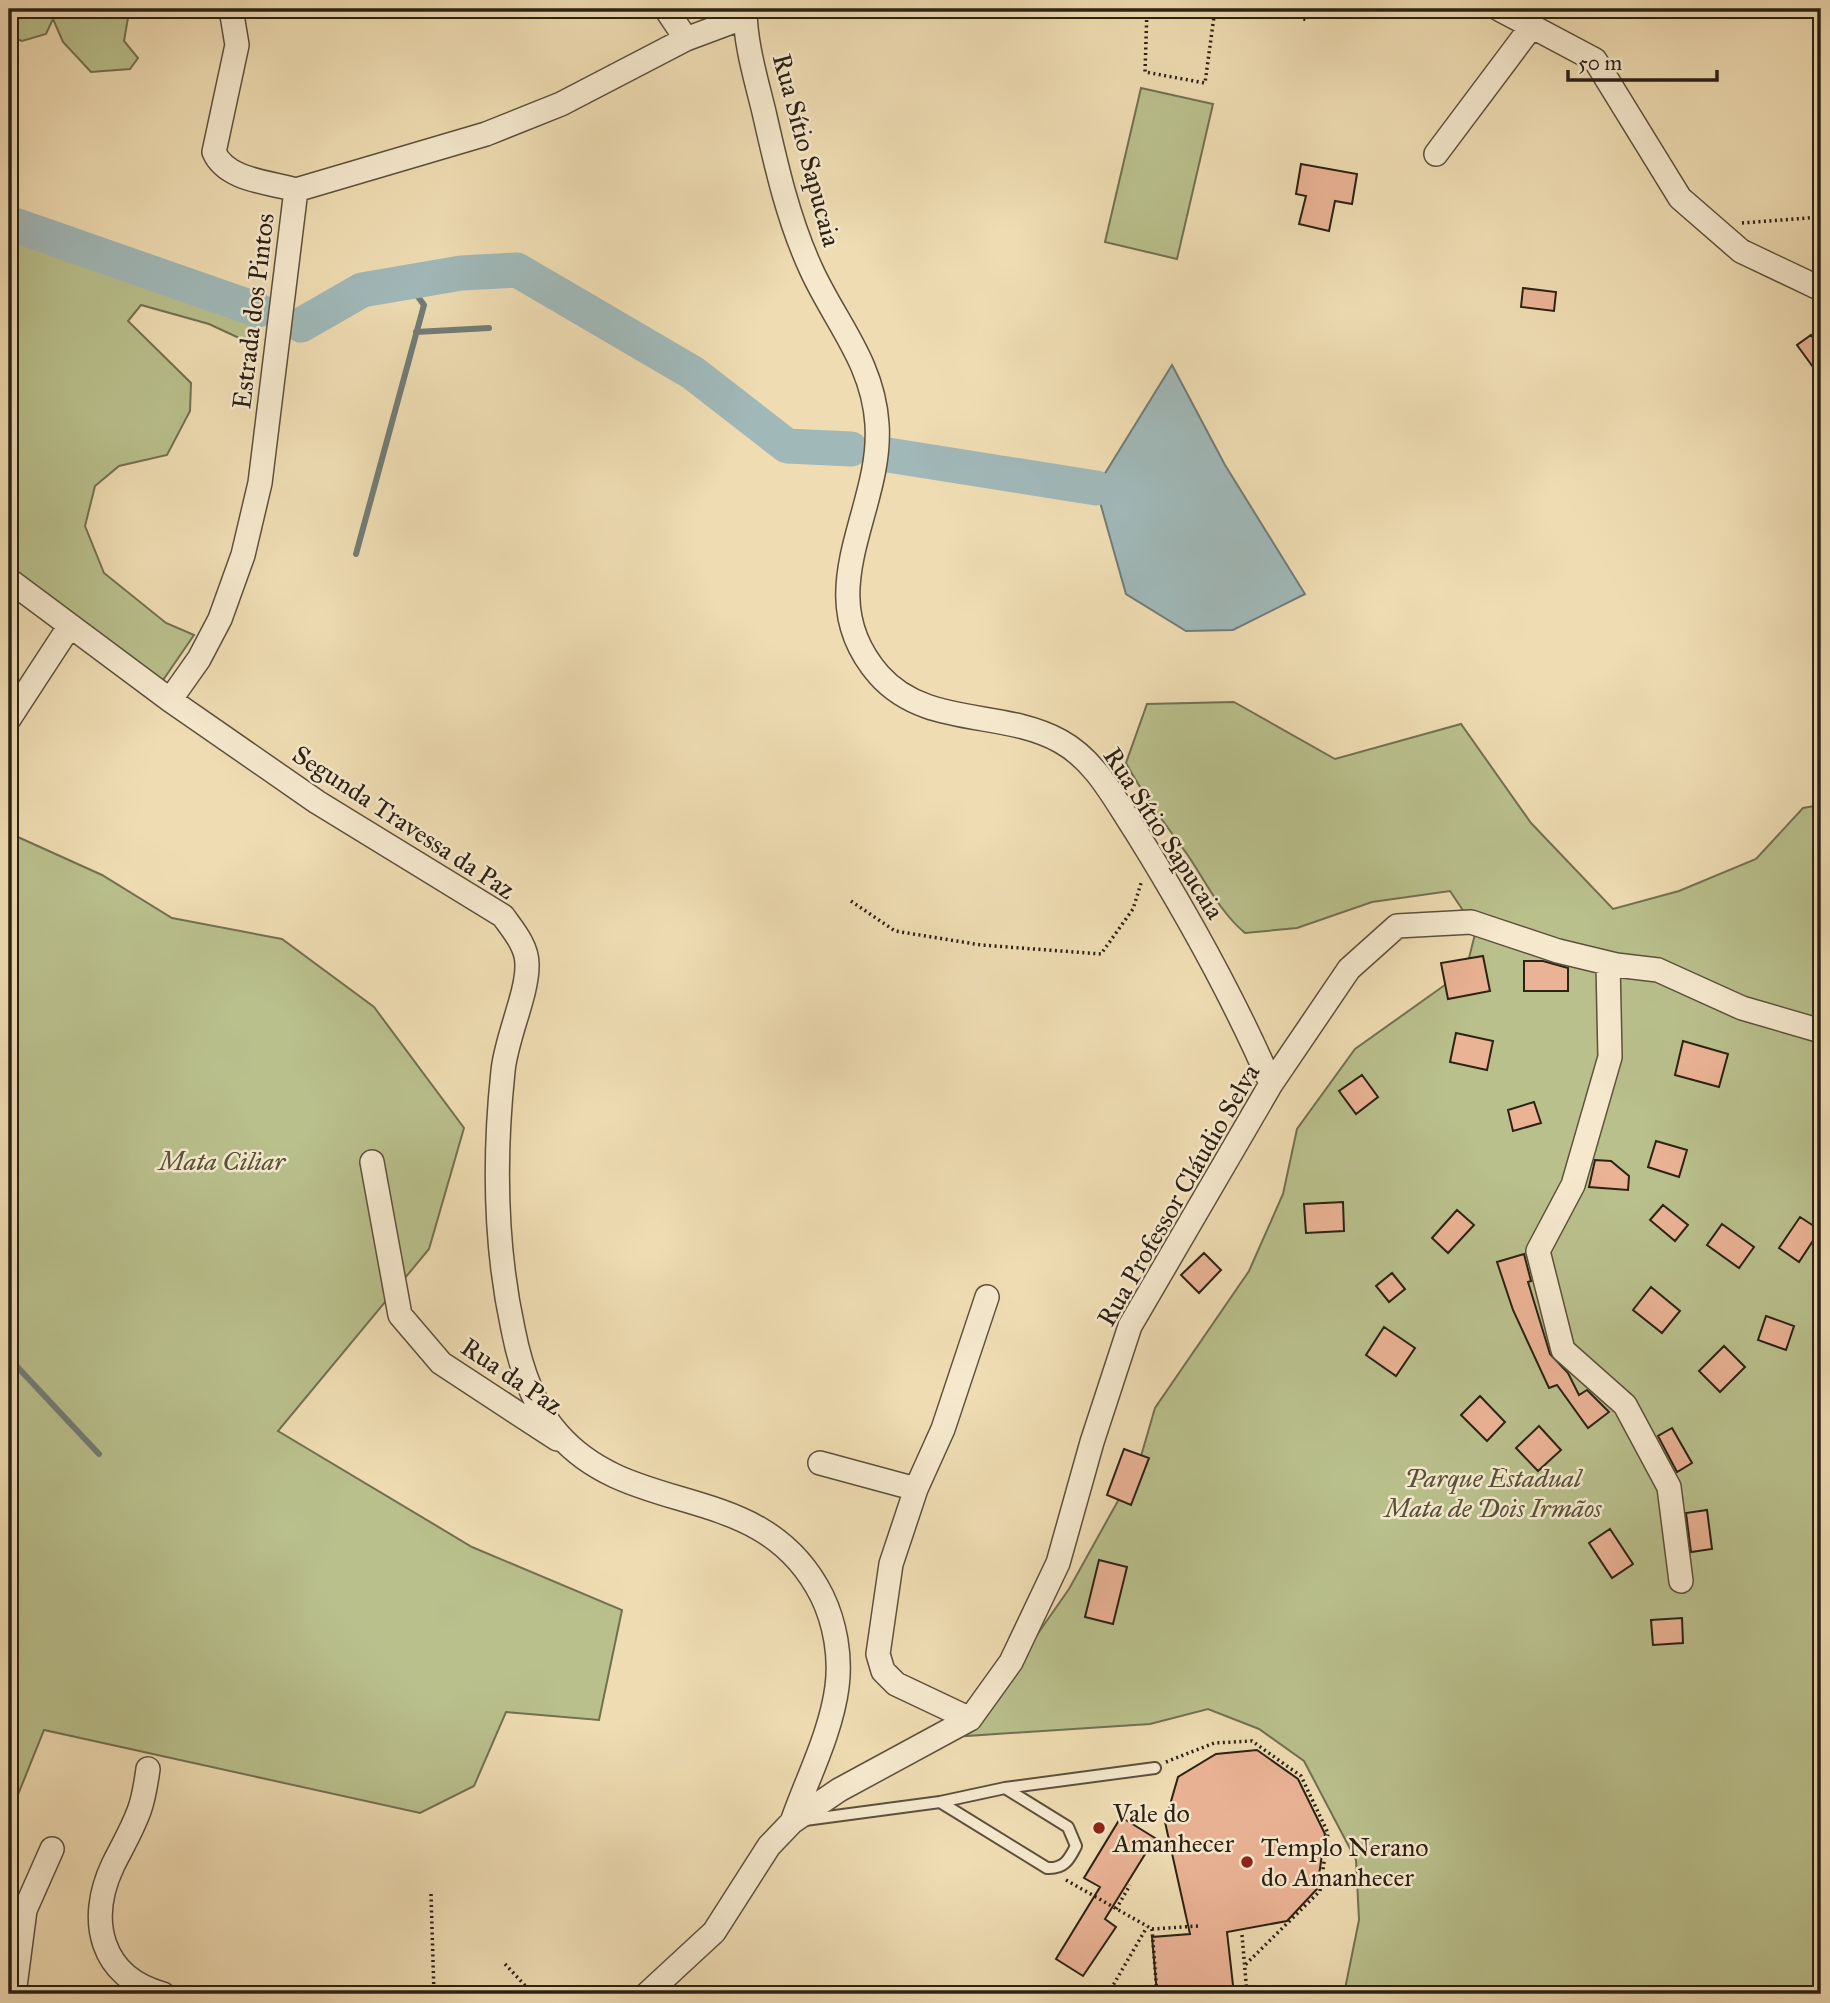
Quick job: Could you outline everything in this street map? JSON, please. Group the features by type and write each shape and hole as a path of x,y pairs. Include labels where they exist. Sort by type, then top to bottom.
{"street":[{"path":"231,9 237,45 214,152 219,164 232,172 296,190"},
{"path":"666,9 686,39"},
{"path":"1499,9 1595,60 1680,198 1741,251 1821,289"},
{"name":"Estrada dos Pintos","path":"170,700 205,649 243,555 260,483 296,190 486,134 561,104 686,39 745,13"},
{"name":"Rua Sítio Sapucaia","path":"745,13 757,84 792,224 811,270 853,342 871,388 877,424 875,470 847,576 849,613 859,644 877,673 899,694 931,709 1038,730 1063,742 1099,774 1218,970 1271,1084"},
{"path":"1436,154 1532,26"},
{"path":"9,580 170,700"},
{"path":"9,719 69,626"},
{"name":"Segunda Travessa da Paz","path":"170,700 317,802 503,916 520,940 527,964 503,1070 498,1175 502,1260 513,1330 537,1402 559,1435 595,1464 691,1504 738,1516 769,1532 791,1550 812,1577 829,1610 838,1647 837,1685 832,1712 792,1822"},
{"name":"Rua Professor Cláudio Selva","path":"647,1994 714,1932 769,1846 792,1822 839,1790 970,1719 1011,1662 1058,1563 1092,1442 1130,1326 1271,1084 1349,970 1397,926 1471,922 1558,951 1608,963 1658,970 1742,1008 1821,1031"},
{"path":"1608,963 1610,1057 1573,1185 1538,1251 1563,1350 1625,1405 1669,1487 1681,1581"},
{"name":"Rua da Paz","path":"372,1162 400,1315 441,1363 595,1464"},
{"path":"970,1719 896,1684 883,1671 878,1654 882,1611 891,1564 916,1489 943,1429 987,1297"},
{"path":"820,1464 916,1489"},
{"path":"148,1769 141,1808 103,1894 100,1920 104,1944 115,1967 133,1983 163,1994"},
{"path":"14,1994 25,1910 52,1849"}],"lane":[{"path":"792,1822 940,1802 1004,1788 1155,1768"},
{"path":"940,1802 1047,1868 1068,1862 1076,1846 1068,1827 1004,1788"}],"path":[{"path":"1147,9 1145,72 1205,83 1215,9"},
{"path":"1284,9 1306,20"},
{"path":"1712,226 1821,217"},
{"path":"851,901 895,932 981,945 1101,954 1133,909 1150,855"},
{"path":"1155,1768 1214,1743 1252,1741 1301,1776 1328,1833 1320,1891 1245,1965"},
{"path":"1066,1880 1149,1928 1198,1926"},
{"path":"1116,1909 1129,1885"},
{"path":"431,1894 434,1994"},
{"path":"1108,1994 1149,1928"},
{"path":"1149,1928 1157,1994"},
{"path":"1242,1935 1247,1994"},
{"path":"505,1964 533,1994"}],"green space":[{"path":"9,9 125,9 129,12 124,41 138,58 130,69 91,72 63,42 53,19 46,34 22,41 9,36"},
{"path":"1141,88 1213,104 1177,259 1105,242"},
{"path":"9,216 264,307 252,344 209,324 141,305 128,321 191,383 190,411 167,455 119,466 95,486 85,526 104,573 166,623 194,635 161,683 9,569"},
{"name":"Parque Estadual Mata de Dois Irmãos","path":"1234,702 1335,759 1461,724 1531,823 1613,909 1679,891 1756,859 1803,808 1821,805 1821,1994 1344,1994 1359,1920 1356,1860 1304,1761 1259,1729 1208,1709 1150,1724 966,1736 1069,1589 1139,1463 1155,1408 1249,1271 1283,1194 1297,1129 1355,1049 1466,970 1476,930 1450,891 1372,902 1297,928 1245,933 1228,915 1126,763 1147,704"},
{"name":"Mata Ciliar","path":"9,833 102,875 172,918 282,939 374,1007 464,1128 429,1249 278,1431 472,1547 622,1610 599,1720 506,1712 474,1786 420,1813 44,1730 9,1817"}],"water":[{"path":"1172,365 1225,465 1305,594 1233,630 1186,631 1126,594 1096,488"}],"building":[{"path":"1301,164 1357,174 1352,204 1335,201 1329,231 1299,224 1306,196 1296,194"},
{"path":"1523,288 1556,292 1554,311 1521,307"},
{"path":"1811,335 1821,349 1821,378 1797,345"},
{"path":"1483,956 1490,991 1448,999 1441,963"},
{"path":"1524,961 1543,961 1568,968 1568,991 1524,991"},
{"path":"1456,1033 1493,1041 1487,1070 1450,1062"},
{"path":"1683,1041 1728,1054 1719,1087 1675,1075"},
{"path":"1362,1075 1378,1097 1356,1114 1339,1091"},
{"path":"1534,1102 1541,1123 1513,1131 1508,1110"},
{"path":"1656,1141 1687,1150 1679,1177 1648,1167"},
{"path":"1595,1160 1611,1161 1629,1176 1628,1190 1589,1187"},
{"path":"1343,1202 1344,1231 1306,1233 1304,1204"},
{"path":"1663,1205 1688,1225 1675,1241 1650,1220"},
{"path":"1457,1210 1474,1225 1448,1253 1432,1238"},
{"path":"1800,1217 1820,1230 1799,1262 1779,1248"},
{"path":"1722,1224 1754,1247 1739,1268 1707,1245"},
{"path":"1204,1253 1221,1270 1199,1293 1181,1275"},
{"path":"1524,1254 1531,1281 1528,1282 1550,1354 1568,1373 1579,1395 1587,1390 1609,1412 1588,1428 1557,1385 1549,1388 1513,1310 1497,1262"},
{"path":"1392,1273 1405,1289 1389,1302 1376,1286"},
{"path":"1651,1287 1680,1311 1662,1333 1633,1310"},
{"path":"1766,1316 1794,1326 1786,1350 1758,1340"},
{"path":"1384,1327 1415,1348 1396,1376 1366,1355"},
{"path":"1724,1346 1745,1367 1720,1392 1699,1371"},
{"path":"1480,1396 1505,1422 1487,1441 1461,1415"},
{"path":"1539,1426 1561,1450 1538,1471 1516,1448"},
{"path":"1672,1428 1692,1463 1677,1472 1658,1436"},
{"path":"1124,1449 1149,1458 1131,1505 1107,1495"},
{"path":"1707,1510 1712,1549 1691,1552 1686,1513"},
{"path":"1610,1529 1633,1564 1612,1578 1589,1543"},
{"path":"1099,1560 1127,1567 1113,1624 1085,1617"},
{"path":"1682,1618 1683,1643 1653,1645 1651,1620"},
{"name":"Templo Nerano do Amanhecer","path":"1257,1750 1298,1779 1325,1834 1317,1889 1287,1921 1227,1932 1234,1994 1157,1994 1152,1937 1190,1934 1165,1822 1178,1777 1216,1754"},
{"path":"1121,1817 1155,1838 1105,1919 1116,1927 1083,1976 1056,1959 1100,1887 1084,1878"}],"waterway":[{"path":"9,223 258,310"},
{"path":"301,325 362,290 461,273 517,270 693,373 787,446 851,449"},
{"path":"356,554 424,305 408,283"},
{"path":"416,332 489,328"},
{"path":"888,455 1096,488"},
{"path":"9,1358 99,1454"}],"place":[{"name":"Vale do Amanhecer","path":"1099,1828"},
{"name":"Templo Nerano do Amanhecer","path":"1247,1862"}]}
